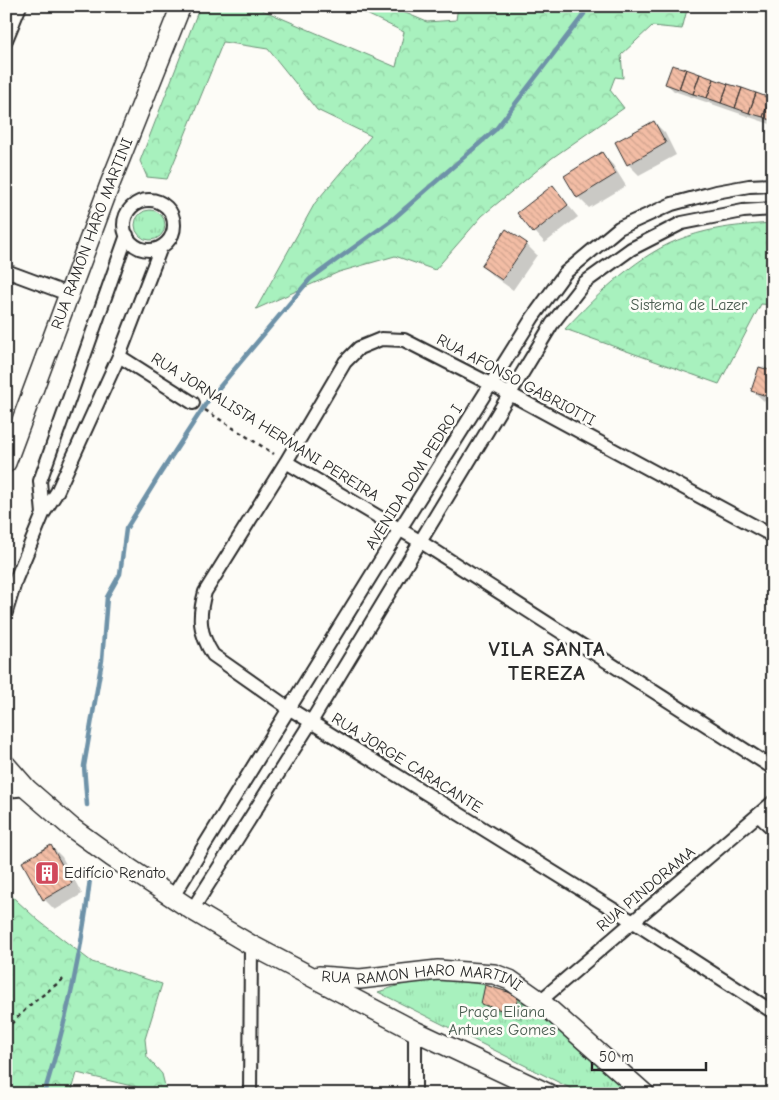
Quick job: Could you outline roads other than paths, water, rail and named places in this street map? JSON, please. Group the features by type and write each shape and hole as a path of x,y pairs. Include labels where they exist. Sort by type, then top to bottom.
{"main road":[{"name":"RUA RAMON HARO MARTINI","path":"6,462 68,294 181,6"},
{"name":"RUA RAMON HARO MARTINI","path":"6,764 27,789 72,828 172,898 251,945 415,1031 549,1094"},
{"name":"RUA RAMON HARO MARTINI","path":"308,974 344,978 438,970 494,974 510,980 540,1001 644,1094"},
{"path":"374,1009 369,1002 368,996 370,989 383,976"}],"street":[{"path":"6,40 20,6"},
{"name":"AVENIDA DOM PEDRO I","path":"172,898 533,317 565,273 619,228 672,204 749,186 773,185"},
{"path":"150,200 158,202 170,212 174,220 174,228 168,242 161,247 146,249 138,247 131,242 125,227 125,218 134,205 150,200"},
{"path":"192,910 311,722 552,324 584,283 631,249 682,222 743,211 773,209"},
{"path":"43,514 40,481 127,235"},
{"path":"6,612 16,579 43,514 57,492 119,356 161,247"},
{"path":"6,271 68,294"},
{"name":"RUA AFONSO GABRIOTTI","path":"286,462 345,362 359,348 381,339 404,340 510,394 773,536"},
{"name":"RUA JORNALISTA HERMANI PEREIRA","path":"119,356 193,403"},
{"name":"RUA JORNALISTA HERMANI PEREIRA","path":"286,462 421,542 773,768"},
{"name":"RUA JORGE CARACANTE","path":"286,462 205,592 199,610 201,629 206,645 213,655 290,709 632,921 773,1012"},
{"path":"6,791 27,789"},
{"name":"RUA PINDORAMA","path":"540,1001 773,802"},
{"path":"758,815 773,829"},
{"path":"250,1094 251,945"},
{"path":"415,1031 415,1094"}],"waterway":[{"path":"87,805 84,766 102,660 107,597 120,574 126,529 160,474 207,402 310,279 392,220 496,129 584,14 583,6"},
{"path":"44,1094 60,1039 73,983 84,927 91,871"}],"place":[{"name":"Edifício Renato","path":"47,873"}],"district":[{"name":"VILA SANTA TEREZA","path":"547,661"}],"park label":[{"name":"Sistema de Lazer","path":"689,305"},
{"name":"Praça Eliana Antunes Gomes","path":"502,1021"}]}
